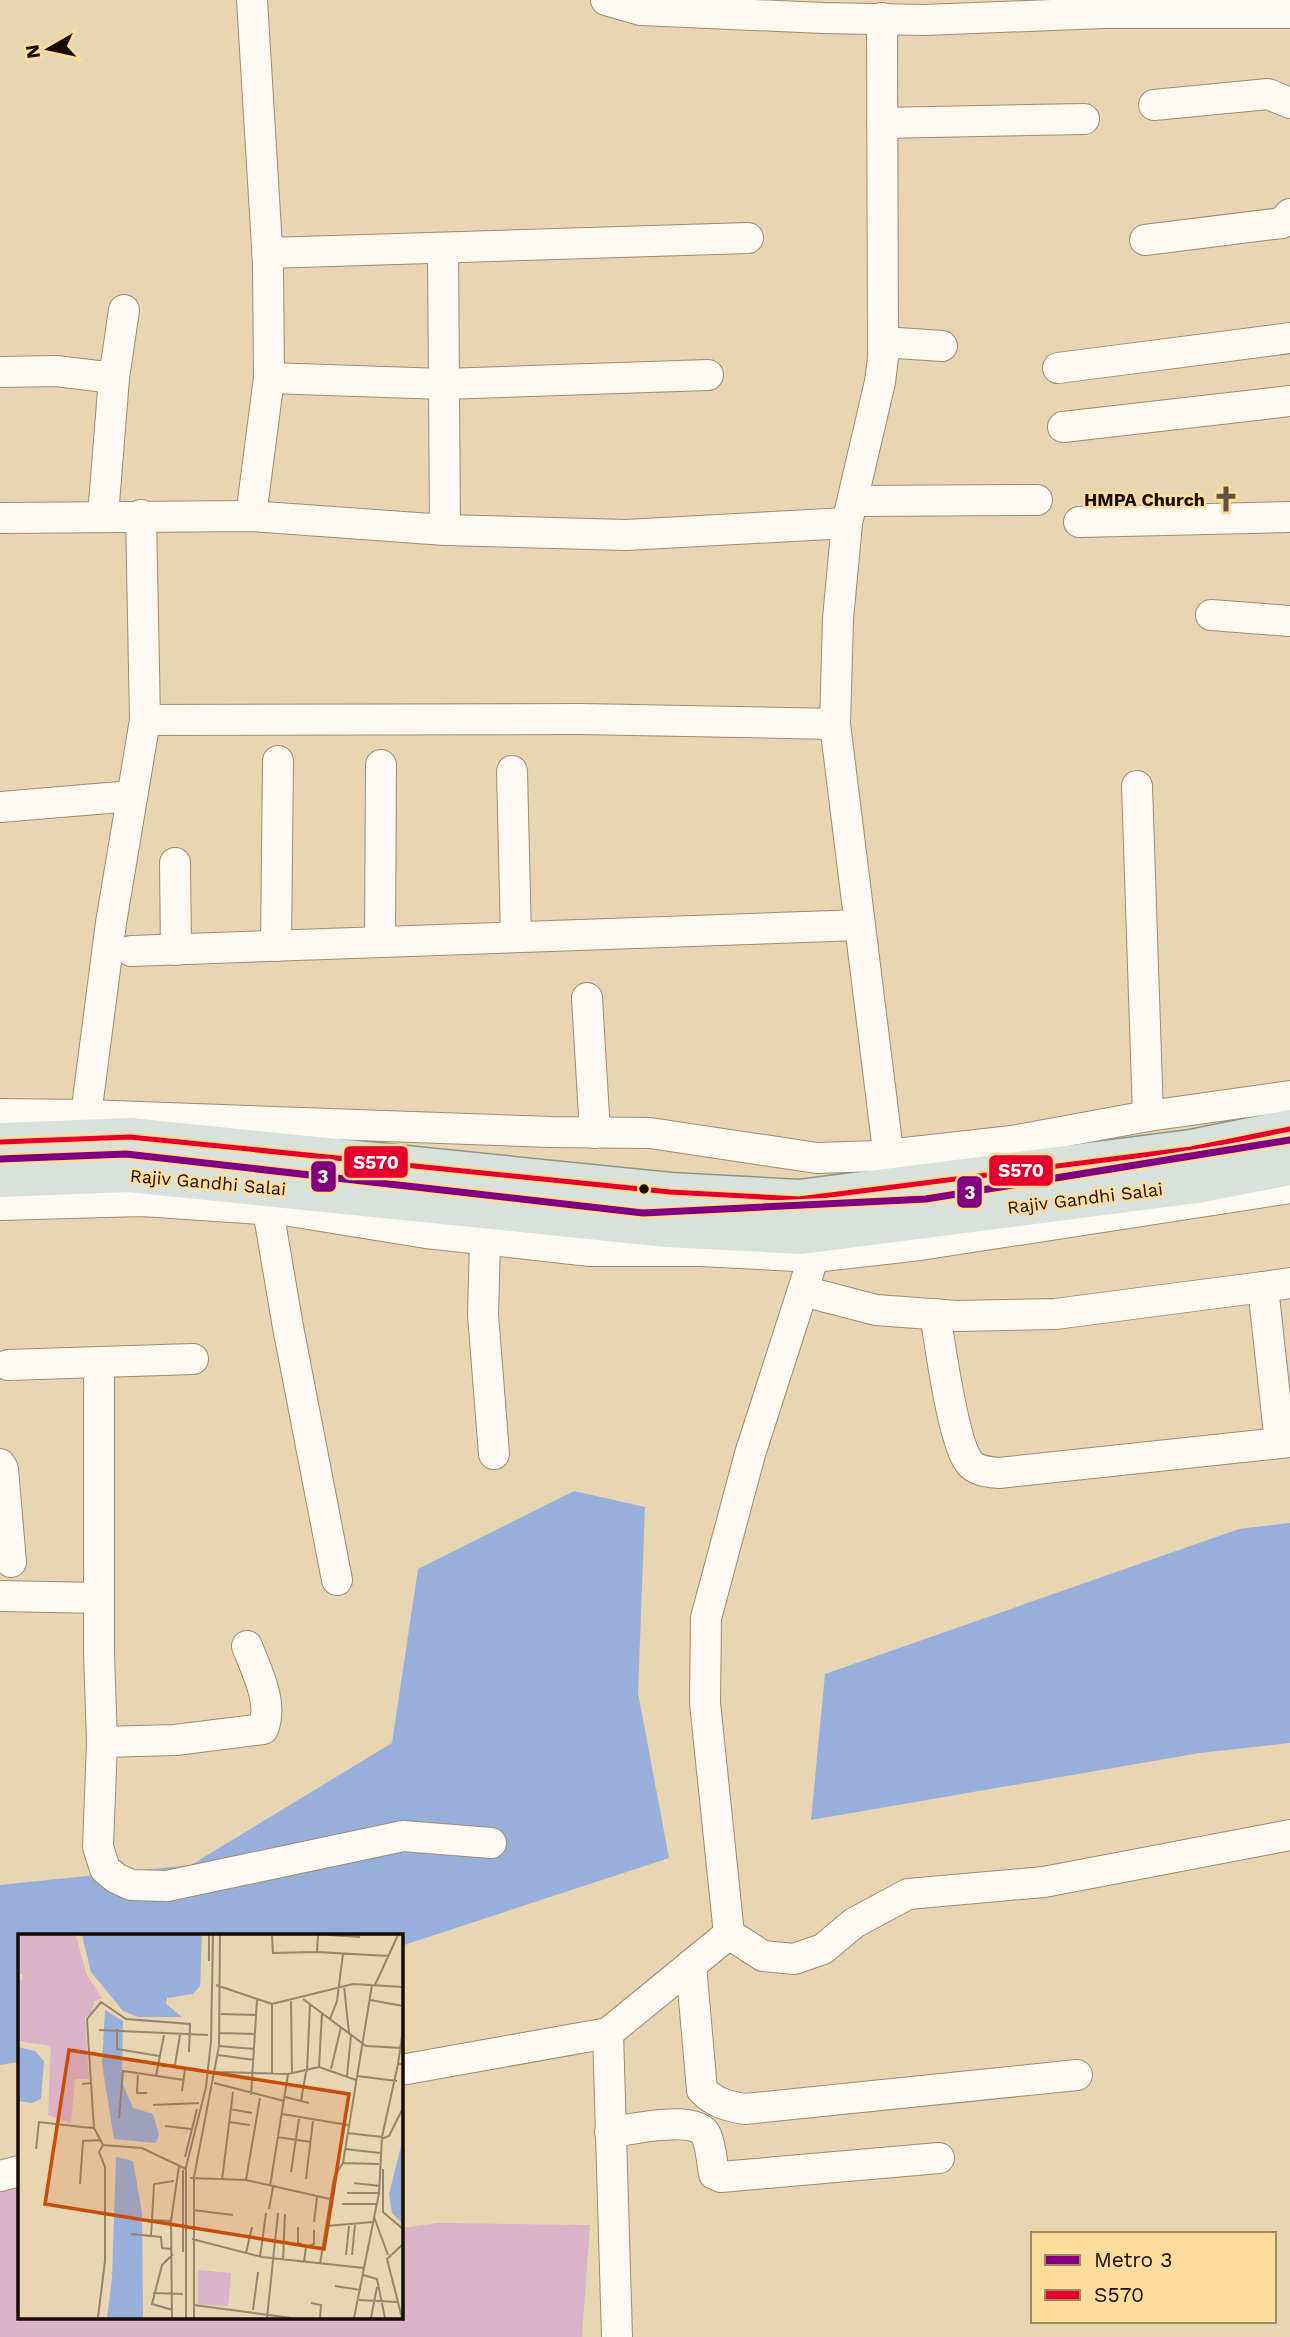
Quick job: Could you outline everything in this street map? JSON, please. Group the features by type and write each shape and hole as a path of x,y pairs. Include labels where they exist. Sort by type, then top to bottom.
{"main road":[{"name":"Rajiv Gandhi Salai","path":"0,1142 130,1137 670,1192 799,1199 891,1171 1191,1149 1290,1129"},
{"name":"Rajiv Gandhi Salai","path":"0,1178 129,1173 667,1228 801,1235 818,1245 1196,1184 1290,1166"}],"street":[{"path":"251,516 269,377 267,254 252,0"},
{"path":"606,0 641,10 682,13 924,20 1102,7 1290,13"},
{"path":"882,18 883,342 880,382 850,512 838,618 835,724 891,1171"},
{"path":"1154,105 1268,94 1290,103"},
{"path":"882,123 1084,119"},
{"path":"1145,240 1282,223 1290,214"},
{"path":"267,254 748,238"},
{"path":"443,249 445,530"},
{"path":"103,516 114,378 124,310"},
{"path":"1058,368 1290,338"},
{"path":"883,342 942,346"},
{"path":"0,372 56,371 114,378"},
{"path":"269,377 443,384 708,375"},
{"path":"1063,427 1290,401"},
{"path":"0,518 251,516 445,530 626,535 850,512 1037,500"},
{"path":"86,1115 111,923 145,720 141,515"},
{"path":"1079,522 1290,517"},
{"path":"1211,615 1290,621"},
{"path":"145,720 581,719 835,724"},
{"path":"276,946 278,761"},
{"path":"380,942 381,765"},
{"path":"512,771 516,937"},
{"path":"1138,786 1149,1116"},
{"path":"0,807 132,796"},
{"path":"176,863 176,950"},
{"path":"131,951 860,925"},
{"path":"587,998 595,1133"},
{"path":"0,1114 650,1133 891,1171 1012,1141 1149,1116 1290,1096"},
{"path":"0,1205 142,1201 268,1210 485,1240 590,1251 701,1251 818,1245 920,1245 1290,1188"},
{"path":"268,1210 337,1580"},
{"path":"485,1240 483,1315 494,1454"},
{"path":"729,1934 705,1703 706,1618 750,1454 818,1245"},
{"path":"803,1291 876,1310 935,1314 1055,1314 1276,1285 1285,1442 999,1473 983,1471 969,1463 959,1438 935,1314"},
{"path":"8,1365 193,1359"},
{"path":"99,1364 102,1742 98,1847 105,1869 131,1885 167,1886 403,1836 491,1843"},
{"path":"0,1464 3,1469 11,1562"},
{"path":"0,1596 99,1598"},
{"path":"102,1742 175,1740 263,1729 267,1721 266,1707 260,1679 247,1646"},
{"path":"729,1934 763,1956 794,1959 822,1949 854,1923 908,1894 1044,1882 1290,1835"},
{"path":"402,2070 608,2033 729,1934"},
{"path":"691,1965 706,2134 714,2174 721,2177 939,2158"},
{"path":"608,2033 617,2337"},
{"path":"702,2090 712,2100 723,2105 745,2109 1077,2075"},
{"path":"610,2132 685,2123 698,2126 706,2134"},
{"path":"0,2176 18,2171"}],"shaded area":[{"path":"18,2187 18,2320 402,2320 402,2228 438,2223 590,2225 582,2337 0,2337 0,2192"}],"water":[{"path":"574,1491 645,1507 638,1693 669,1858 402,1946 402,1934 18,1934 18,2062 0,2065 0,1885 191,1865 392,1743 418,1569"},
{"path":"1290,1523 1290,1743 1200,1753 811,1820 825,1674 1239,1529"}],"metro line":[{"name":"3","path":"0,1159 126,1154 643,1213 926,1199 1290,1140"}],"transit line":[{"name":"S570","path":"0,1142 130,1137 670,1192 799,1199 1191,1149 1290,1129"}],"place":[{"name":"HMPA Church","path":"1226,499"}]}
